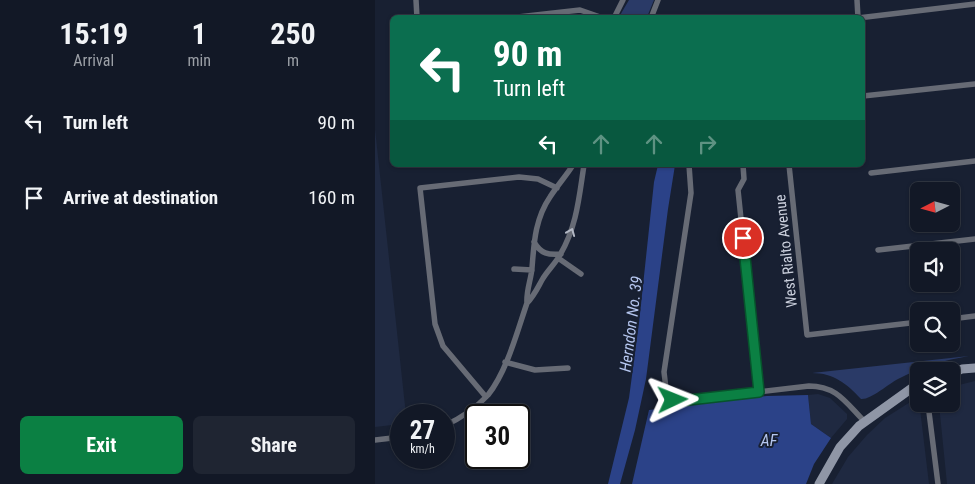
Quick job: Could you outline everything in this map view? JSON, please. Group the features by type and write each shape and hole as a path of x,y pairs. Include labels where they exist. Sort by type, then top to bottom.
{"street":[{"path":"416,0 417,15"},
{"path":"616,15 623,0"},
{"path":"652,15 657,0"},
{"path":"857,0 858,15"},
{"path":"935,0 935,9"},
{"path":"865,17 975,4"},
{"path":"536,15 580,10 594,15"},
{"path":"865,96 975,84"},
{"path":"871,173 975,161"},
{"path":"527,303 526,294 532,270 534,242 541,215 549,198 572,167"},
{"path":"455,420 486,397 499,377 527,303 533,297 571,234 576,218 584,167"},
{"path":"689,167 691,193 664,372 667,397 680,401 809,386 823,387 838,394 864,421"},
{"path":"743,167 745,179 738,190 759,392"},
{"name":"West Rialto Avenue","path":"789,167 807,334 910,323"},
{"path":"486,397 443,346 435,324 420,188 519,177 538,179 557,188"},
{"path":"878,250 975,239"},
{"path":"534,242 540,251 545,254 559,256 581,274"},
{"path":"515,269 532,270"},
{"path":"960,318 975,316"},
{"path":"505,362 535,370 568,368"},
{"path":"960,370 975,368"},
{"path":"819,484 840,447 864,421 910,389"},
{"path":"929,412 938,484"},
{"path":"375,440 390,438"}],"shaded area":[{"path":"629,0 654,0 648,15 620,15"},
{"path":"375,129 405,404 390,404 390,425 375,427"},
{"path":"969,356 942,362 914,362"},
{"path":"910,362 910,373 865,399 861,399 845,384 833,377 812,373"},
{"path":"975,381 975,484 947,484 940,412 960,412 960,385"},
{"path":"818,394 830,398 847,414 847,419 831,438 811,424 808,395"},
{"path":"910,402 910,412 920,412 929,484 832,484 848,457 885,418"}],"water":[{"path":"658,167 675,167 646,379 635,430 620,484 608,484 629,398 654,182"},
{"name":"AF","path":"808,395 811,424 831,438 814,464 806,484 632,484 649,410 767,396"}],"route":[{"path":"673,400 680,401 759,392 743,238"}],"water label":[{"name":"Herndon No. 39","path":"631,324"}]}
